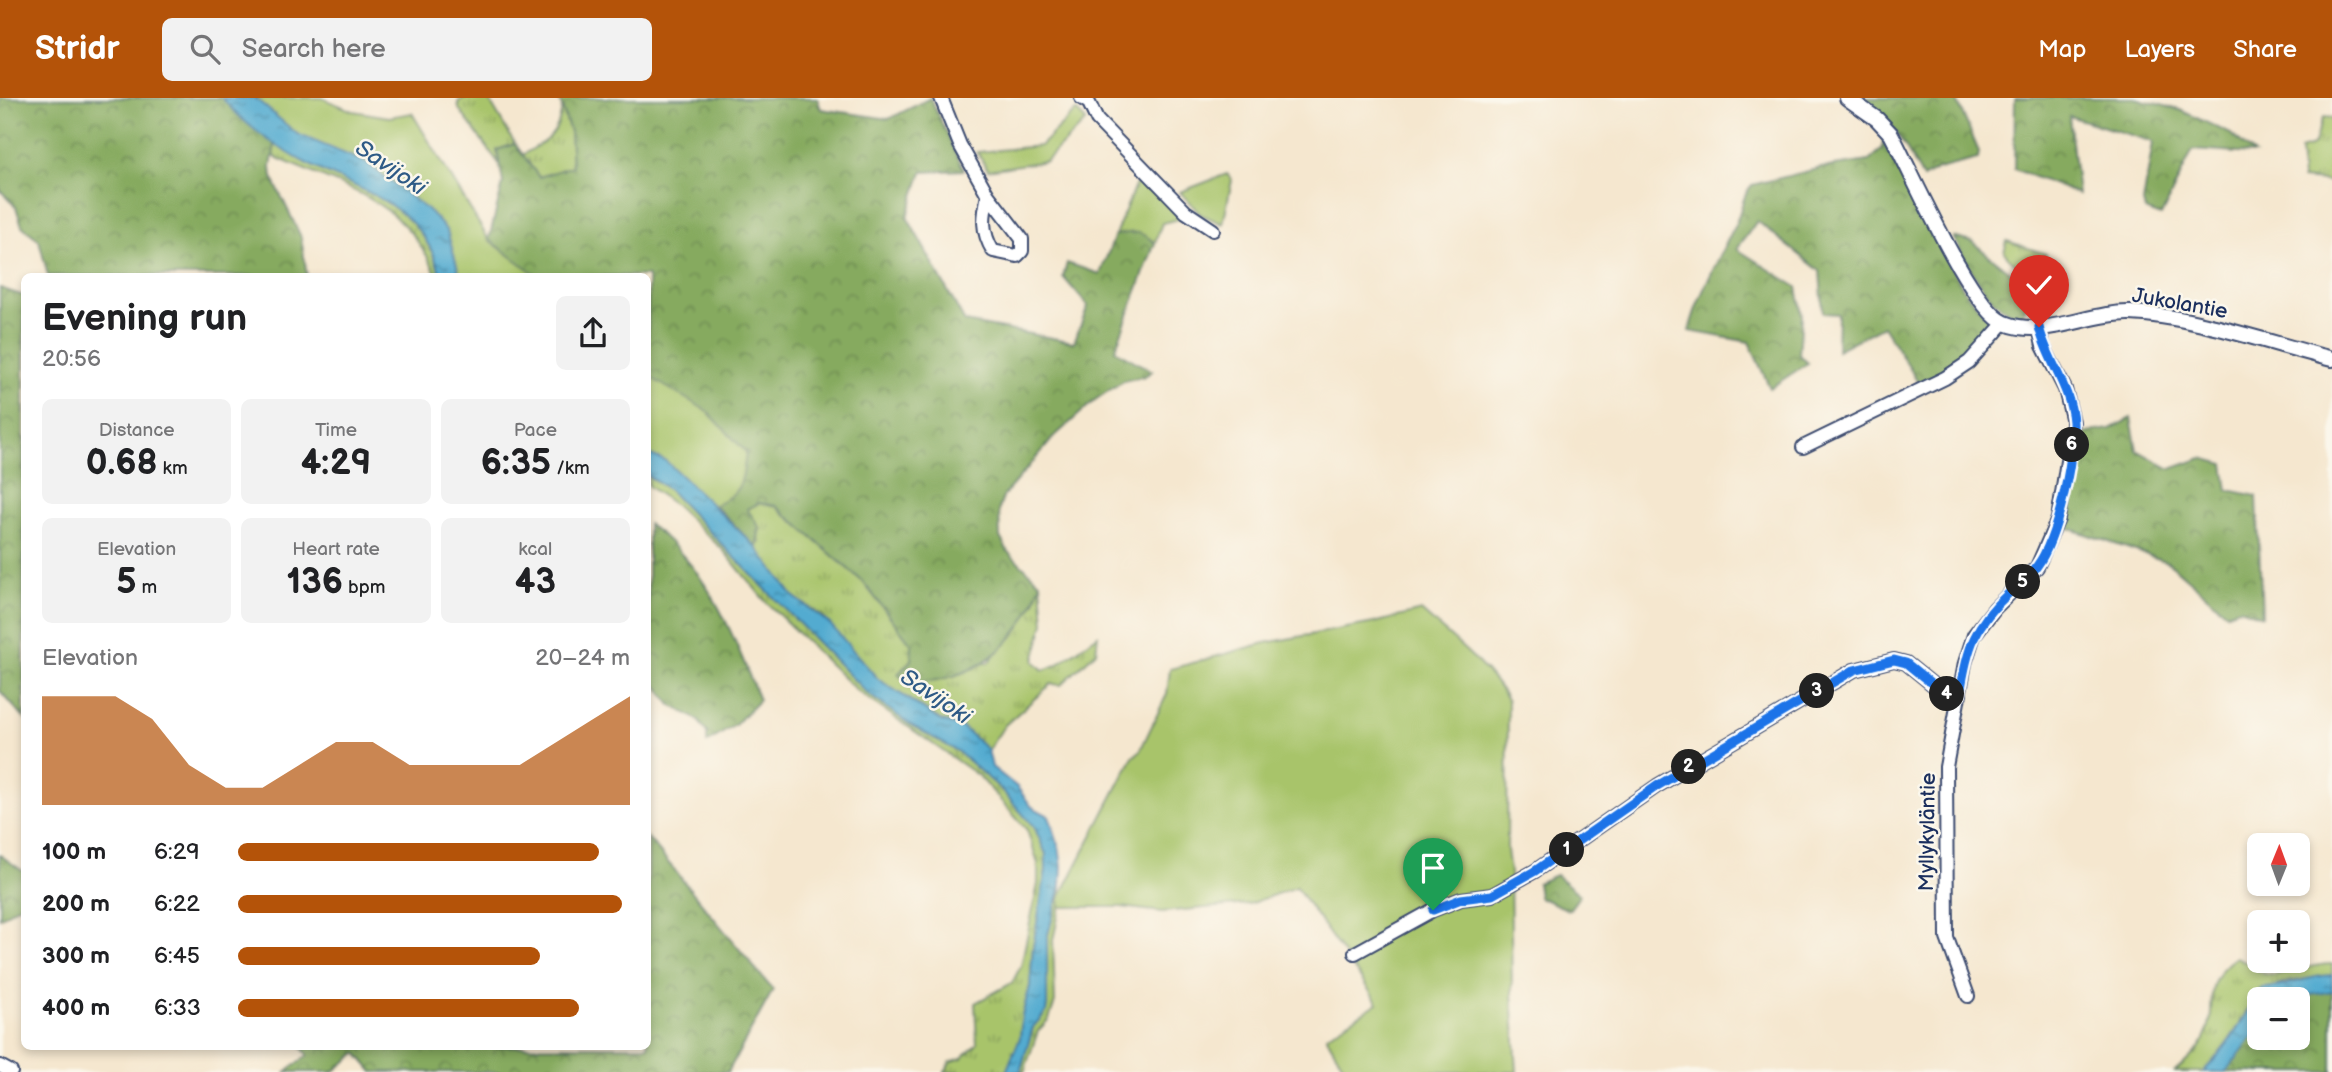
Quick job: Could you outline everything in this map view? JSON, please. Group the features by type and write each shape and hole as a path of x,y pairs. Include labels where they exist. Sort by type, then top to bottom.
{"street":[{"path":"941,98 960,145 988,195 1022,239 1022,251 1017,256 993,251 985,239 982,226 988,195"},
{"path":"1081,98 1089,103 1097,120 1186,212 1213,230"},
{"path":"1803,447 1945,378 1969,362 2004,323 1985,304 1964,274 1891,134 1877,119 1847,98"},
{"name":"Jukolantie","path":"2004,323 2039,327 2108,314 2132,313 2195,325 2332,359"},
{"name":"Myllykyläntie","path":"1968,996 1950,953 1945,921 1946,767 1968,649 1974,635 1982,622 2037,567 2058,519 2073,422 2065,389 2043,346 2039,327"},
{"path":"1355,953 1433,910 1461,899 1492,895 1535,871 1657,786 1854,670 1894,660 1906,663 1942,692 1960,695"},
{"path":"0,1066 11,1072"}],"green space":[{"path":"0,98 222,98 275,144 272,177 301,237 307,273 47,273 39,240 22,226 16,207 0,190"},
{"path":"255,98 322,98 353,111 389,117 412,113 489,240 534,273 459,273 447,231 430,212 367,163 297,134"},
{"path":"464,98 488,98 515,144 497,150 500,165 459,109 458,102"},
{"path":"559,98 817,98 821,109 889,119 930,98 964,170 922,172 907,217 965,322 1074,342 1088,306 1063,277 1067,263 1100,274 1115,235 1136,233 1155,243 1115,350 1152,371 1145,376 1123,381 1095,400 1055,436 1004,495 999,509 1000,537 1008,552 1041,583 1021,625 991,657 953,676 906,682 898,674 911,660 912,645 863,582 776,506 759,503 747,509 760,528 756,547 688,480 651,455 651,273 462,273 489,239 503,183 497,150 515,144 539,177 572,166 570,132"},
{"path":"1861,98 1956,98 1979,152 1978,159 1938,169 1923,178 1889,124"},
{"path":"2015,98 2135,98 2180,110 2231,134 2254,154 2193,150 2161,216 2145,210 2143,203 2153,142 2069,116 2078,194 2014,169"},
{"path":"562,108 570,132 572,166 539,178 522,155 550,137 558,125"},
{"path":"1076,111 1086,121 1046,161 988,170 977,152 1040,146"},
{"path":"2323,117 2332,118 2332,182 2302,179 2300,150 2313,146"},
{"path":"1883,142 1967,295 1997,326 1979,344 1952,366 1919,383 1883,326 1837,350 1838,314 1823,313 1820,271 1757,221 1737,249 1797,287 1802,315 1799,355 1808,363 1770,388 1749,342 1689,331 1704,288 1752,185 1821,168 1869,161 1882,149"},
{"path":"275,144 395,208 414,226 430,248 440,273 435,273 423,249 407,228 389,212 347,187 273,156"},
{"path":"1227,174 1232,180 1223,224 1200,214 1180,192"},
{"path":"1139,176 1184,218 1162,223 1155,243 1136,233 1115,235"},
{"path":"1953,237 1972,242 2033,290 2021,318 1998,305 1989,295"},
{"path":"2007,241 2046,254 2047,260 2039,273 2024,269 2011,260 2004,252"},
{"path":"0,288 21,295 21,715 0,691"},
{"path":"651,378 707,411 746,452 742,479 736,491 713,506 666,461 651,455"},
{"path":"2131,418 2137,450 2171,469 2202,458 2224,464 2228,490 2257,496 2262,616 2240,608 2227,613 2168,562 2065,527 2084,433 2110,429"},
{"path":"651,478 668,489 867,693 911,725 957,751 1001,789 1035,828 1046,854 1046,870 1020,1038 1006,1072 945,1072 950,1062 962,1058 977,1044 975,1003 1012,983 1021,966 1038,884 1038,864 1027,830 980,777 857,691 766,602 723,550 675,505 651,488"},
{"path":"759,503 776,506 863,582 912,645 911,660 921,682 989,662 1035,602 1041,583 1044,623 1034,661 1043,670 1057,665 1098,635 1096,652 1061,685 1051,684 1005,725 988,750 962,727 942,721 878,679 822,616 793,596 756,547 760,542 747,509"},
{"path":"651,526 669,541 703,581 728,626 759,700 735,725 707,743 707,733 698,720 671,705 651,678"},
{"path":"1421,611 1479,664 1508,701 1507,850 1517,1072 1347,1072 1326,1036 1378,1003 1296,887 1249,904 1162,912 1121,907 1060,907 1059,899 1133,757 1140,751 1167,694 1170,669 1265,643 1374,623"},
{"path":"651,842 773,990 728,1072 373,1072 357,1053 333,1072 286,1072 308,1055 304,1050 651,1050"},
{"path":"0,855 21,870 21,904 0,918"},
{"path":"1556,875 1580,895 1569,910 1539,897 1537,883"},
{"path":"1061,885 1060,907 1053,940 1055,1002 1049,1019 1038,1031 1024,1072 1020,1072 1033,1027 1047,1005 1047,938"},
{"path":"2236,957 2247,963 2247,973 2310,973 2310,967 2332,964 2332,975 2286,982 2273,987 2247,987 2247,1009 2218,1055 2203,1072 2175,1072 2204,1040 2211,1016 2213,986 2224,967"},
{"path":"2332,991 2332,1072 2226,1072 2247,1044 2247,1050 2310,1050 2310,994"}],"water":[{"path":"222,98 255,98 297,134 367,163 430,212 447,231 459,273 440,273 432,251 420,231 404,215 367,191 280,148"},
{"path":"651,455 666,461 756,547 793,596 830,624 878,679 941,721 962,727 988,750 992,767 1017,787 1032,807 1049,816 1059,846 1061,885 1047,938 1046,1012 1033,1027 1020,1072 1006,1072 1020,1038 1046,870 1046,854 1035,828 1001,789 957,751 911,725 867,693 668,489 651,478"},
{"path":"2332,975 2332,991 2310,995 2310,987 2274,987 2279,986"},
{"path":"2247,1012 2247,1044 2226,1072 2203,1072 2233,1036"}],"route":[{"path":"1433,910 1461,899 1492,895 1535,871 1628,809 1657,786 1854,670 1894,660 1906,663 1942,692 1960,695 1968,649 1974,635 1982,622 2037,567 2058,519 2072,444 2073,422 2065,389 2043,346 2039,327"}],"water label":[{"name":"Savijoki","path":"391,167"},
{"name":"Savijoki","path":"936,696"}]}
